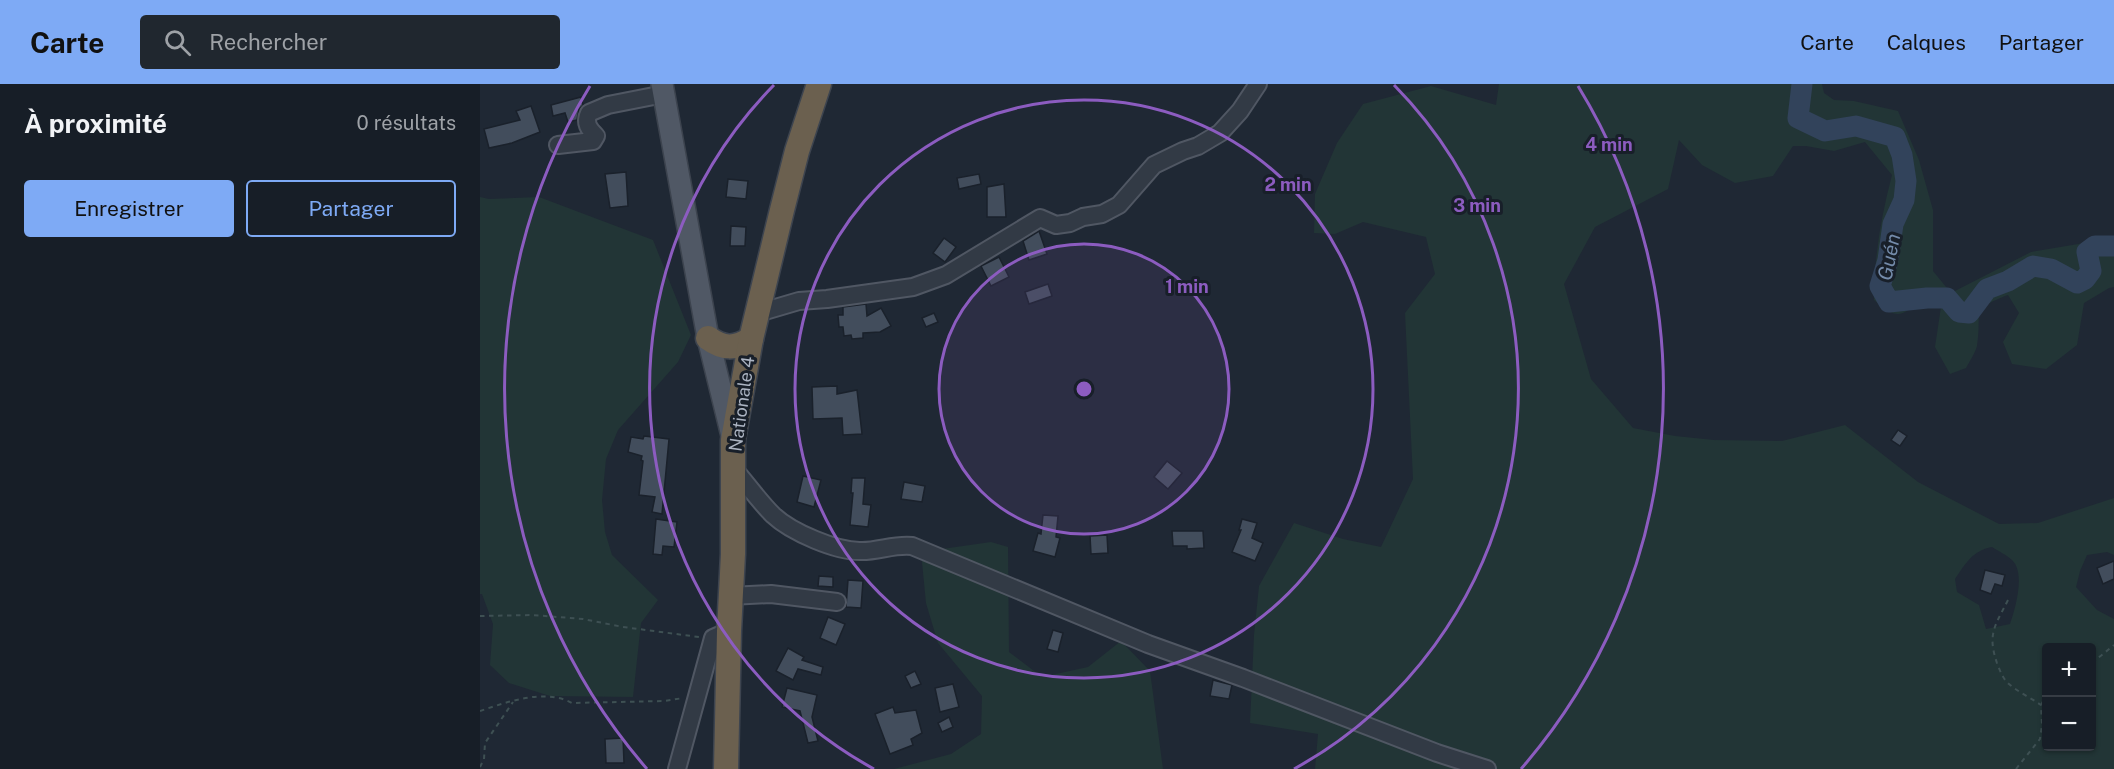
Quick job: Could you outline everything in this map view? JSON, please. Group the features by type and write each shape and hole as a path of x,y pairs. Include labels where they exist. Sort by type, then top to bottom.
{"highway":[{"name":"Nationale 4","path":"726,769 721,635 730,596 733,554 733,440 751,339 797,151 819,84"},
{"path":"708,338 718,345 729,347 741,345 751,339"}],"main road":[{"path":"663,89 708,338 733,440"}],"street":[{"path":"758,313 799,302 913,287 946,275 1040,218 1056,225 1102,214 1119,205 1154,165 1198,146 1220,133 1258,84"},
{"path":"558,145 594,141 596,136 588,127 586,120 589,113 663,89"},
{"path":"734,469 774,515 789,527 812,538 861,552 901,545 912,546 1148,644 1437,753 1487,769"},
{"path":"730,596 771,594 837,602"},
{"path":"677,769 698,698 721,635"}],"path":[{"path":"2008,600 1991,641 1994,654 2000,672 2007,683 2041,705"},
{"path":"480,616 532,615 583,619 623,627 721,635"},
{"path":"2096,659 2114,645"},
{"path":"480,711 541,696 562,697 572,703 698,698"},
{"path":"2016,769 2040,739 2043,725 2041,705 2045,697"},
{"path":"480,767 484,759 485,743 505,717 513,702"}],"shaded area":[{"path":"1499,84 1822,84 1824,93 1834,100 1854,101 1898,111 1919,160 1933,210 1933,271 1951,293 2031,252 2114,238 2114,287 2084,303 2077,345 2046,369 2012,364 2003,342 2019,313 2008,295 1982,309 1974,354 1966,368 1950,374 1935,347 1941,307 1927,298 1906,312 1896,314 1874,300 1879,238 1892,175 1865,142 1834,151 1793,146 1773,176 1735,183 1702,165 1679,140 1668,189 1595,227 1564,284 1591,379 1633,428 1714,440 1782,441 1845,425 1918,482 1999,524 2038,523 2114,498 2114,555 2107,552 2087,555 2076,587 2097,610 2114,619 2114,769 1315,769 1318,734 1250,723 1259,586 1294,523 1343,539 1381,547 1413,479 1405,313 1435,274 1426,237 1363,222 1335,234 1314,233 1315,194 1337,143 1363,104 1431,86 1496,105","holes":["1992,547 2012,560 2018,573 2017,601 2010,624 1986,629 1979,605 1957,592 1955,579 1966,563 1979,551"]},
{"path":"480,197 489,199 539,197 653,240 691,335 678,362 618,430 606,459 602,500 605,532 612,555 658,600 641,623 633,697 550,696 509,683 490,665 493,624 482,594 480,594"},
{"path":"991,542 1008,547 1009,652 1042,677 1088,667 1121,641 1150,671 1163,769 894,769 951,754 981,734 982,696 938,643 926,603 921,552"}],"building":[{"path":"581,97 583,105 579,109 577,120 568,122 565,113 553,116 551,105"},
{"path":"531,106 540,132 512,143 489,148 484,129 520,120 516,111"},
{"path":"626,172 628,206 610,208 605,174"},
{"path":"979,174 981,184 959,189 957,178"},
{"path":"728,179 748,181 746,199 726,197"},
{"path":"1004,184 1006,217 987,217 987,187"},
{"path":"731,226 746,227 745,246 730,246"},
{"path":"1039,231 1047,254 1029,260 1023,241"},
{"path":"944,238 956,247 945,262 933,253"},
{"path":"999,257 1009,277 991,286 981,266"},
{"path":"1048,284 1052,296 1029,304 1025,292"},
{"path":"866,304 867,316 881,308 891,326 880,332 863,333 863,338 852,339 851,335 844,336 843,327 839,327 838,315 843,315 843,307"},
{"path":"934,313 938,322 926,327 922,318"},
{"path":"837,386 837,394 857,390 862,434 843,435 842,418 813,419 812,387"},
{"path":"1898,430 1907,436 1900,446 1891,440"},
{"path":"644,436 669,439 662,514 652,512 655,497 639,495 642,456 628,452 631,437 643,439"},
{"path":"1167,461 1182,473 1168,489 1154,477"},
{"path":"803,476 821,480 814,507 797,502"},
{"path":"852,478 865,478 863,504 871,505 868,527 850,525"},
{"path":"904,482 925,486 922,502 901,499"},
{"path":"1043,515 1058,516 1056,537 1060,538 1055,557 1033,551 1038,533 1041,534"},
{"path":"656,519 677,522 674,547 663,546 662,555 653,554"},
{"path":"1242,519 1257,523 1252,538 1263,543 1255,561 1232,552 1241,530 1239,530"},
{"path":"1172,531 1203,531 1204,548 1187,549 1187,546 1173,546"},
{"path":"1107,535 1108,553 1091,554 1090,536"},
{"path":"2114,561 2114,579 2103,584 2097,568"},
{"path":"1985,570 2005,575 2002,586 1995,584 1991,594 1980,590"},
{"path":"819,576 833,577 833,587 818,586"},
{"path":"848,580 863,581 861,608 846,607"},
{"path":"828,617 845,624 836,645 820,638"},
{"path":"1053,630 1063,633 1058,652 1047,649"},
{"path":"788,648 804,657 802,660 823,667 821,675 798,669 793,680 776,671"},
{"path":"915,671 921,684 911,688 905,676"},
{"path":"1213,680 1232,685 1229,699 1210,696"},
{"path":"953,684 959,707 940,712 935,688"},
{"path":"787,688 817,695 812,717 818,741 808,743 800,711 782,707"},
{"path":"893,707 895,713 916,710 922,733 911,739 913,745 890,754 875,714"},
{"path":"949,717 953,727 942,732 938,723"},
{"path":"623,738 624,763 606,763 605,739"}],"waterway":[{"name":"Guén","path":"1802,84 1798,118 1825,131 1856,126 1895,137 1902,155 1906,181 1904,200 1893,224 1888,260 1880,286 1889,302 1947,298 1959,312 1969,313 1987,289 2008,281 2033,266 2051,269 2077,283 2085,279 2091,271 2087,252 2095,246 2114,246"}]}
